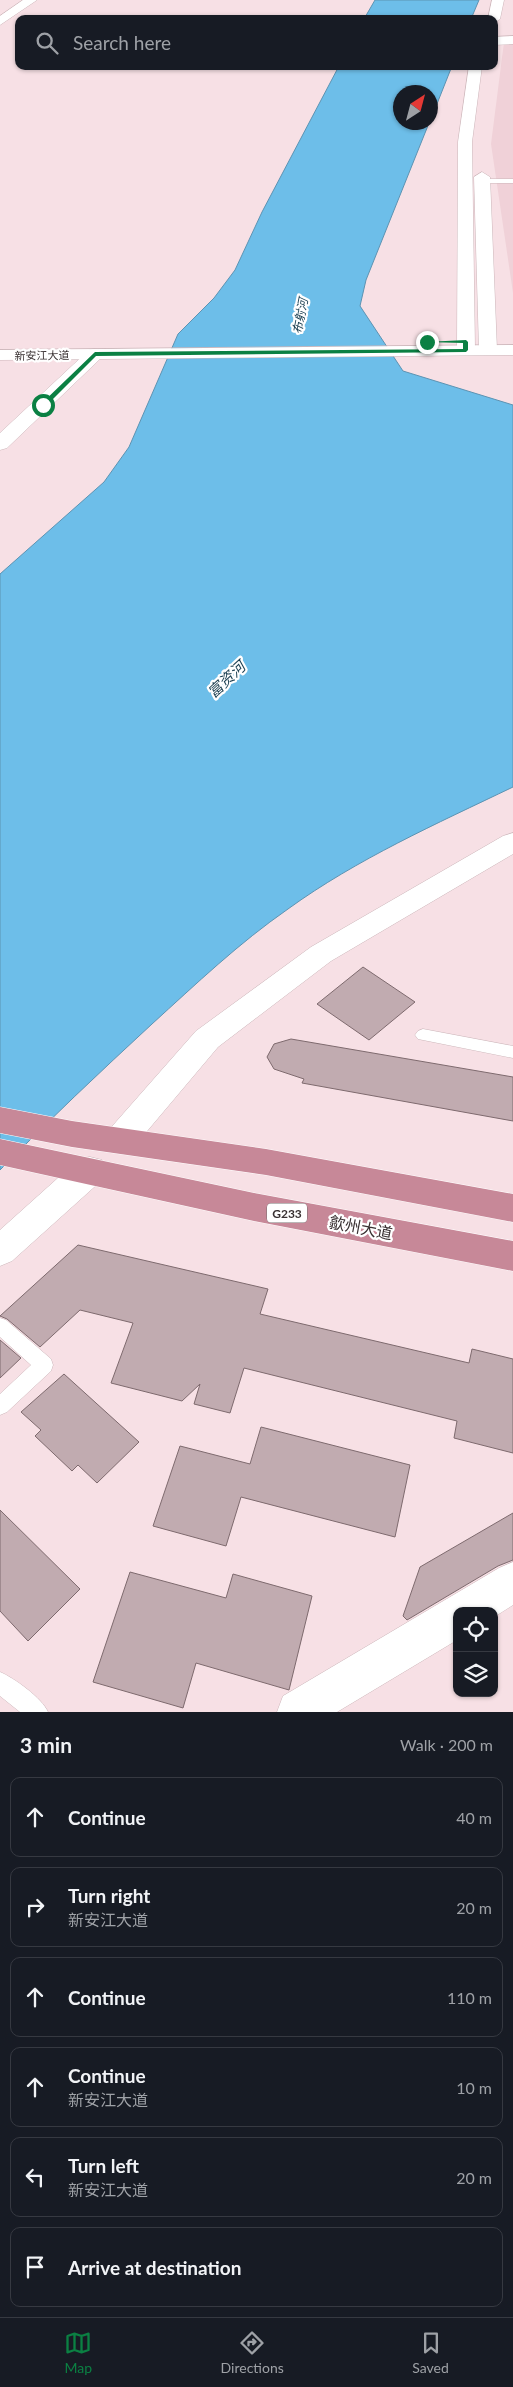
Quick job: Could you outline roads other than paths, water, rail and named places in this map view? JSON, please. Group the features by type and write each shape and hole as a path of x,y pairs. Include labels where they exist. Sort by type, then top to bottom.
{"highway":[{"name":"G233","path":"0,1120 75,1156"},
{"name":"G233","path":"0,1152 75,1156 120,1140 266,1162 513,1208"},
{"name":"歙州大道","path":"75,1156 254,1206 513,1256"}],"street":[{"path":"0,11 17,0"},
{"path":"0,21 31,0"},
{"path":"495,15 498,0"},
{"path":"498,41 513,40"},
{"path":"466,346 465,142 475,70"},
{"path":"485,114 489,70"},
{"path":"482,162 488,346"},
{"path":"144,349 488,346 513,342"},
{"name":"新安江大道","path":"0,346 144,349"},
{"path":"488,346 513,350"},
{"name":"新安江大道","path":"0,355 95,354 144,349"},
{"path":"0,444 95,354"},
{"path":"120,1140 207,1039 321,954 513,842"},
{"path":"0,1251 75,1156"},
{"path":"472,1607 513,1582"},
{"path":"298,1711 453,1618"}],"lane":[{"path":"482,181 513,182"},
{"path":"423,1035 513,1052"},
{"path":"0,1326 44,1365 0,1406"},
{"path":"0,1683 37,1712"}],"water":[{"path":"375,0 479,0 473,15 366,15"},
{"path":"337,70 450,70 438,101 438,85 393,85 393,130 426,130 366,280 360,306 403,371 513,405 513,787 369,858 314,891 270,922 218,964 152,1024 0,1170 0,574 104,482 129,447 178,334 214,298 235,270 262,212"}],"water label":[{"name":"布射河","path":"300,316"},
{"name":"富资河","path":"226,679"}]}
